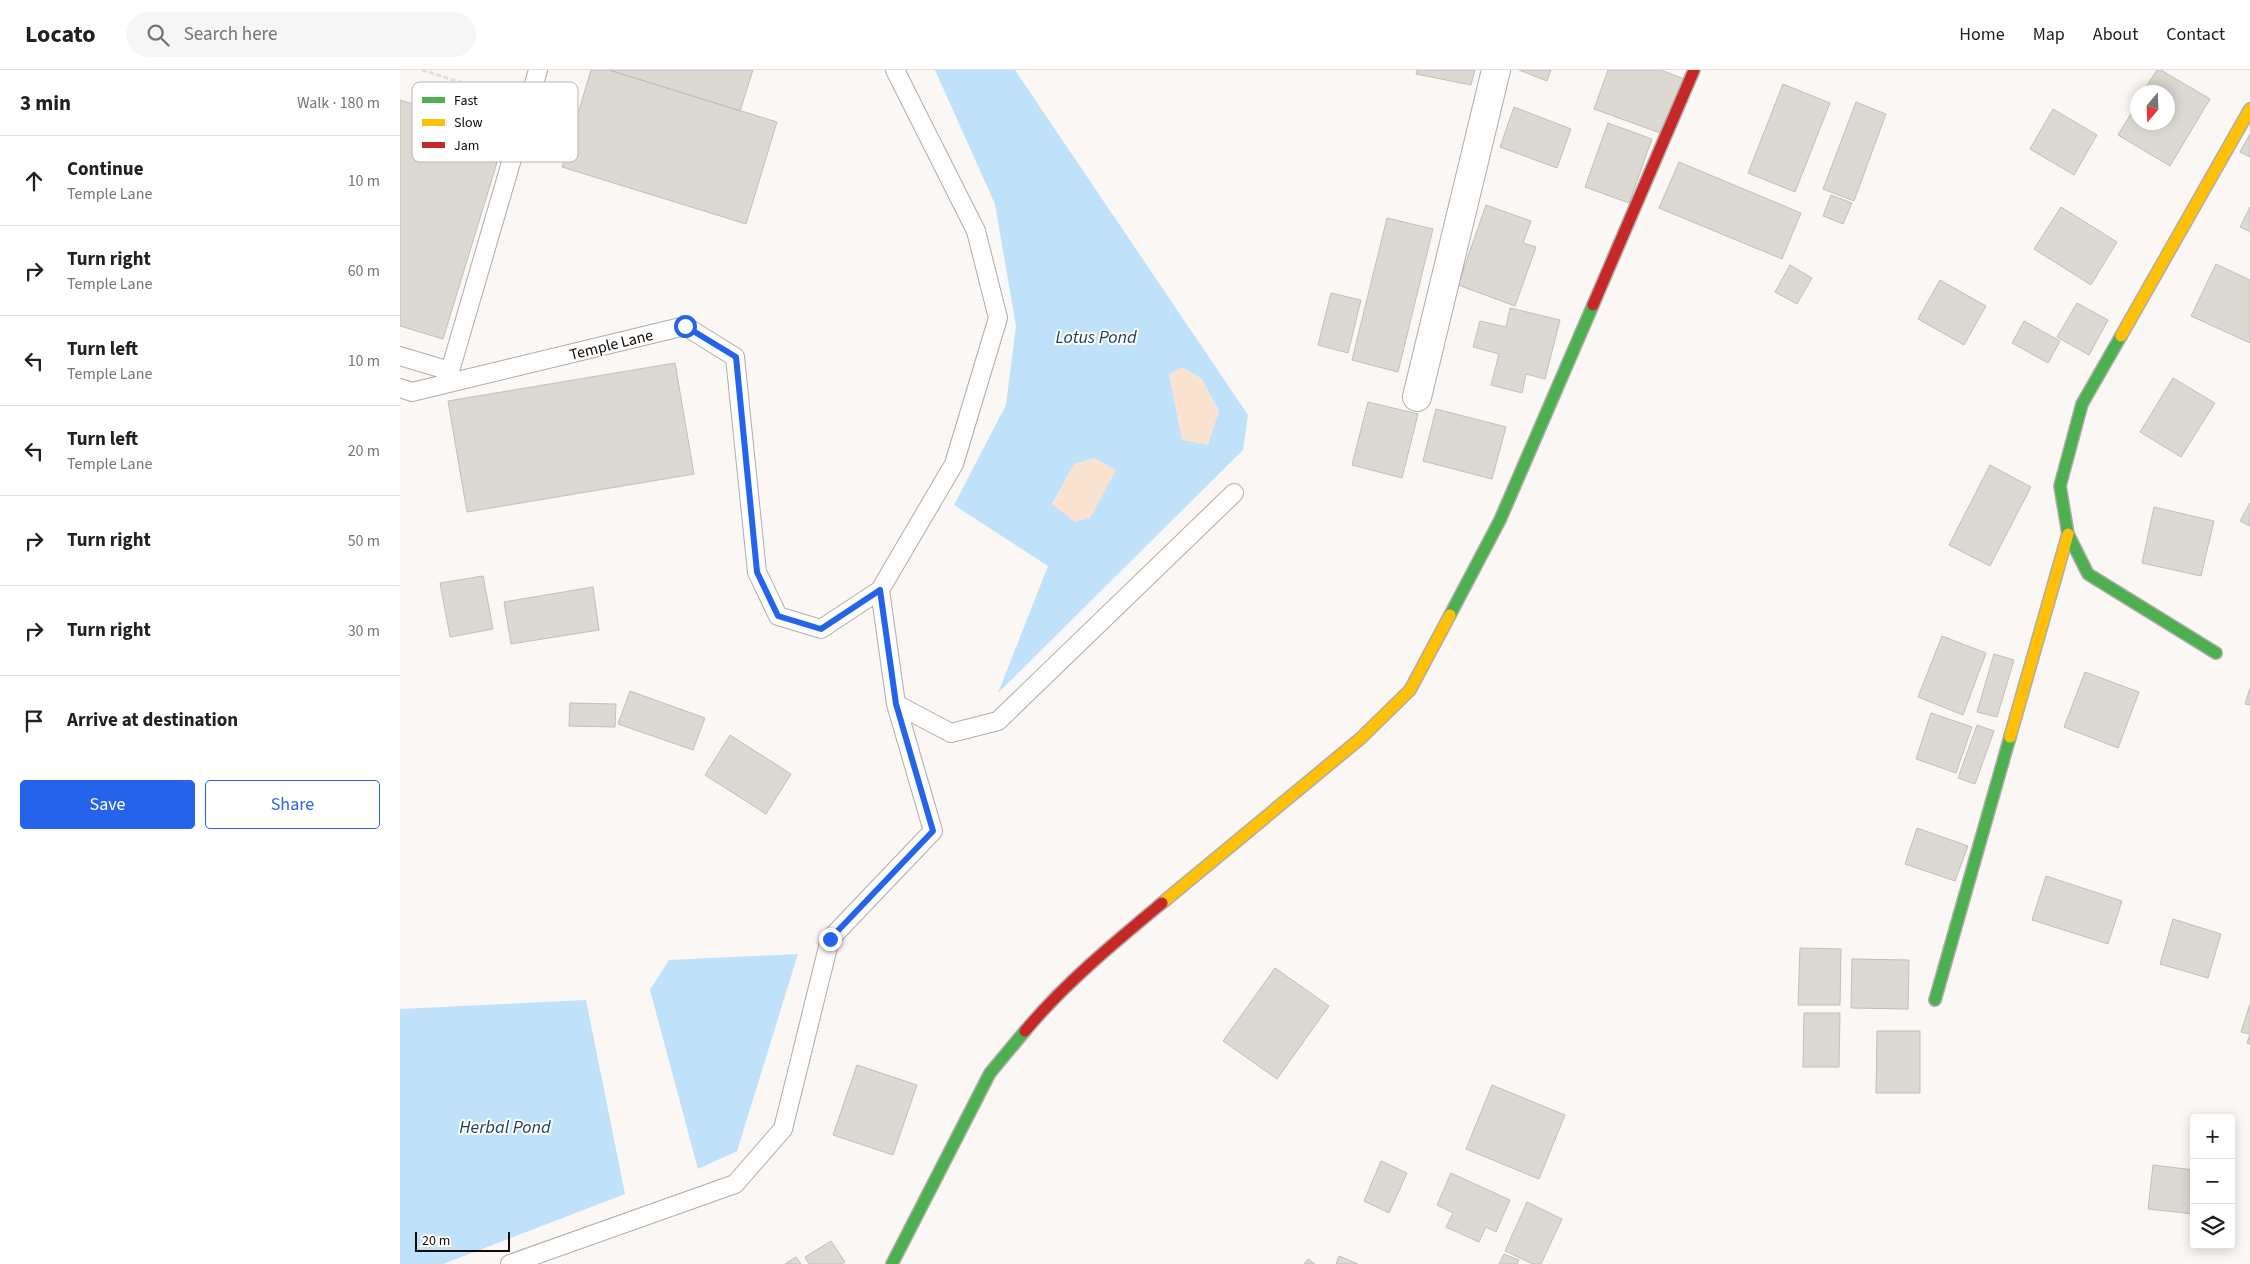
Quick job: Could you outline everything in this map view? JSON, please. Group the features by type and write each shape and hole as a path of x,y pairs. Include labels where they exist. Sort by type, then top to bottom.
{"street":[{"path":"1417,397 1496,70"},
{"path":"892,1264 990,1073 1045,1007 1114,943 1360,738 1410,690 1500,520 1694,70"},
{"path":"2216,653 2088,574 2068,534 2060,486 2082,404 2250,109"},
{"path":"1934,1000 2068,534"}],"lane":[{"path":"534,82 538,70"},
{"path":"510,1264 735,1184 783,1129 830,939 933,831 896,704 880,590 954,464 998,318 976,231 895,70"},
{"path":"400,356 450,371 511,162"},
{"name":"Temple Lane","path":"400,388 412,392 685,326 736,357 757,572 778,616 821,629 880,590"},
{"path":"896,704 951,733 998,721 1234,493"}],"path":[{"path":"422,70 459,82"}],"shaded area":[{"path":"1182,367 1202,379 1219,412 1208,445 1182,441 1169,373"},
{"path":"1094,458 1117,470 1090,518 1075,522 1052,505 1074,464"}],"water":[{"name":"Lotus Pond","path":"935,70 1015,70 1248,415 1243,450 998,693 1048,566 954,505 1006,405 1016,326 995,204","holes":["1182,367 1202,379 1219,411 1208,445 1182,440 1169,374","1094,458 1116,470 1090,518 1075,522 1052,504 1074,464"]},
{"path":"798,954 737,1151 698,1169 650,990 669,960"},
{"name":"Herbal Pond","path":"586,1000 625,1194 443,1264 400,1264 400,1009"}],"building":[{"path":"591,70 609,70 777,122 746,224 562,167 563,162 578,162 578,113"},
{"path":"609,70 753,70 740,111"},
{"path":"1417,70 1475,70 1471,85 1416,74"},
{"path":"1519,70 1551,70 1547,81"},
{"path":"1608,70 1661,70 1684,79 1663,134 1594,109"},
{"path":"2157,70 2161,70 2210,99 2170,166 2118,135 2130,115 2130,130 2175,130 2175,85 2147,85"},
{"path":"1783,84 1830,103 1795,192 1748,173"},
{"path":"400,100 412,104 412,162 497,162 443,339 400,326"},
{"path":"1856,102 1886,114 1854,201 1823,189"},
{"path":"1514,107 1571,129 1557,168 1500,147"},
{"path":"2053,109 2097,135 2074,175 2030,149"},
{"path":"1608,123 1652,139 1629,203 1585,187"},
{"path":"2250,134 2250,157 2240,152"},
{"path":"1679,162 1801,213 1782,259 1659,208"},
{"path":"1831,195 1852,203 1843,224 1823,216"},
{"path":"1486,205 1531,221 1523,243 1536,247 1515,306 1458,285"},
{"path":"2061,207 2117,242 2091,285 2034,249"},
{"path":"2250,207 2250,232 2240,227"},
{"path":"1387,218 1433,229 1398,372 1352,360"},
{"path":"2216,264 2250,280 2250,343 2191,316"},
{"path":"1790,265 1812,278 1797,304 1775,292"},
{"path":"1940,280 1986,306 1964,345 1918,319"},
{"path":"1331,293 1361,300 1348,353 1318,345"},
{"path":"2077,303 2108,320 2089,355 2057,337"},
{"path":"1510,308 1560,320 1545,379 1526,374 1522,393 1491,385 1499,354 1473,347 1480,321 1506,327"},
{"path":"2024,321 2060,341 2048,363 2012,343"},
{"path":"675,363 694,474 467,512 448,401"},
{"path":"2173,378 2215,403 2181,457 2140,432"},
{"path":"1368,402 1418,414 1402,478 1352,465"},
{"path":"1436,409 1506,427 1492,479 1423,461"},
{"path":"1990,465 2031,487 1990,566 1949,545"},
{"path":"2250,503 2250,526 2240,521"},
{"path":"2154,507 2214,521 2201,576 2142,563"},
{"path":"483,576 493,629 450,637 440,583"},
{"path":"593,587 599,630 511,644 504,602"},
{"path":"1942,636 1986,653 1963,715 1918,697"},
{"path":"1994,654 2014,660 1997,717 1977,712"},
{"path":"2085,672 2139,692 2118,748 2064,727"},
{"path":"2250,688 2250,705 2245,704"},
{"path":"630,691 705,718 693,750 618,724"},
{"path":"570,703 616,704 615,727 569,726"},
{"path":"1931,713 1972,727 1956,773 1916,759"},
{"path":"1977,725 1994,731 1975,784 1958,778"},
{"path":"730,735 791,774 766,814 705,775"},
{"path":"1917,828 1968,846 1955,881 1905,864"},
{"path":"2046,876 2122,901 2108,944 2032,920"},
{"path":"2173,919 2221,934 2208,978 2160,964"},
{"path":"1800,948 1841,949 1840,1005 1798,1005"},
{"path":"1852,959 1909,960 1908,1009 1851,1008"},
{"path":"1275,968 1329,1006 1277,1079 1223,1041"},
{"path":"2250,1004 2250,1034 2241,1032"},
{"path":"1804,1013 1840,1013 1839,1067 1803,1067"},
{"path":"1877,1031 1920,1031 1920,1093 1876,1093"},
{"path":"857,1065 917,1085 893,1155 833,1135"},
{"path":"1492,1085 1565,1115 1539,1179 1466,1149"},
{"path":"1381,1161 1407,1173 1389,1213 1364,1201"},
{"path":"2153,1165 2190,1170 2190,1214 2148,1209"},
{"path":"1451,1173 1510,1200 1496,1232 1486,1227 1479,1242 1446,1227 1453,1213 1437,1205"},
{"path":"1527,1202 1562,1219 1541,1264 1533,1264 1505,1251"},
{"path":"831,1241 845,1262 841,1264 809,1264 805,1257"},
{"path":"1504,1254 1519,1260 1517,1264 1499,1264"},
{"path":"1339,1256 1358,1264 1336,1264"},
{"path":"796,1257 801,1264 785,1264"},
{"path":"1308,1259 1315,1264 1304,1264"}],"traffic: fast":[{"path":"1450,615 1500,520 1593,305"},
{"path":"2121,336 2082,404 2060,486 2068,534 2088,574 2216,653"},
{"path":"1935,1000 2010,737"},
{"path":"892,1264 990,1073 1025,1031"}],"traffic: slow":[{"path":"2121,336 2250,109"},
{"path":"2010,737 2068,534"},
{"path":"1162,903 1361,738 1410,690 1450,615"}],"traffic: jam":[{"path":"1593,305 1694,70"},
{"path":"1025,1031 1073,980 1162,903"}],"route":[{"path":"685,326 736,357 757,572 778,616 821,629 880,590 896,704 933,831 830,939"}]}
